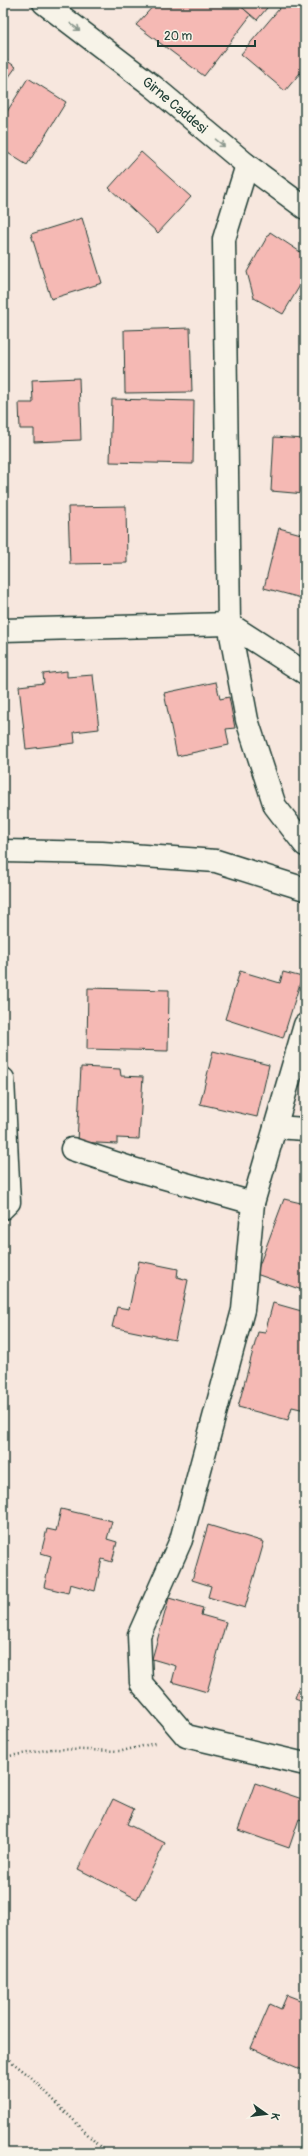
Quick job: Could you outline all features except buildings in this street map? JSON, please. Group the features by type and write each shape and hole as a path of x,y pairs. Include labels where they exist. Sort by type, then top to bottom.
{"street":[{"name":"Girne Caddesi","path":"44,3 154,87 247,165 305,208"},
{"path":"247,165 224,239 229,624 247,720 275,806 305,845"},
{"path":"3,630 229,624 305,673"},
{"path":"3,851 102,853 216,861 305,889"},
{"path":"305,1025 253,1202 243,1310 182,1540 139,1635 141,1683 186,1736 305,1764"},
{"path":"3,1079 9,1202 3,1208"},
{"path":"276,1127 305,1129"},
{"path":"72,1150 133,1169 253,1202"}],"path":[{"path":"3,1757 52,1749 122,1751 186,1736"},
{"path":"3,2055 31,2077 106,2153"}]}
